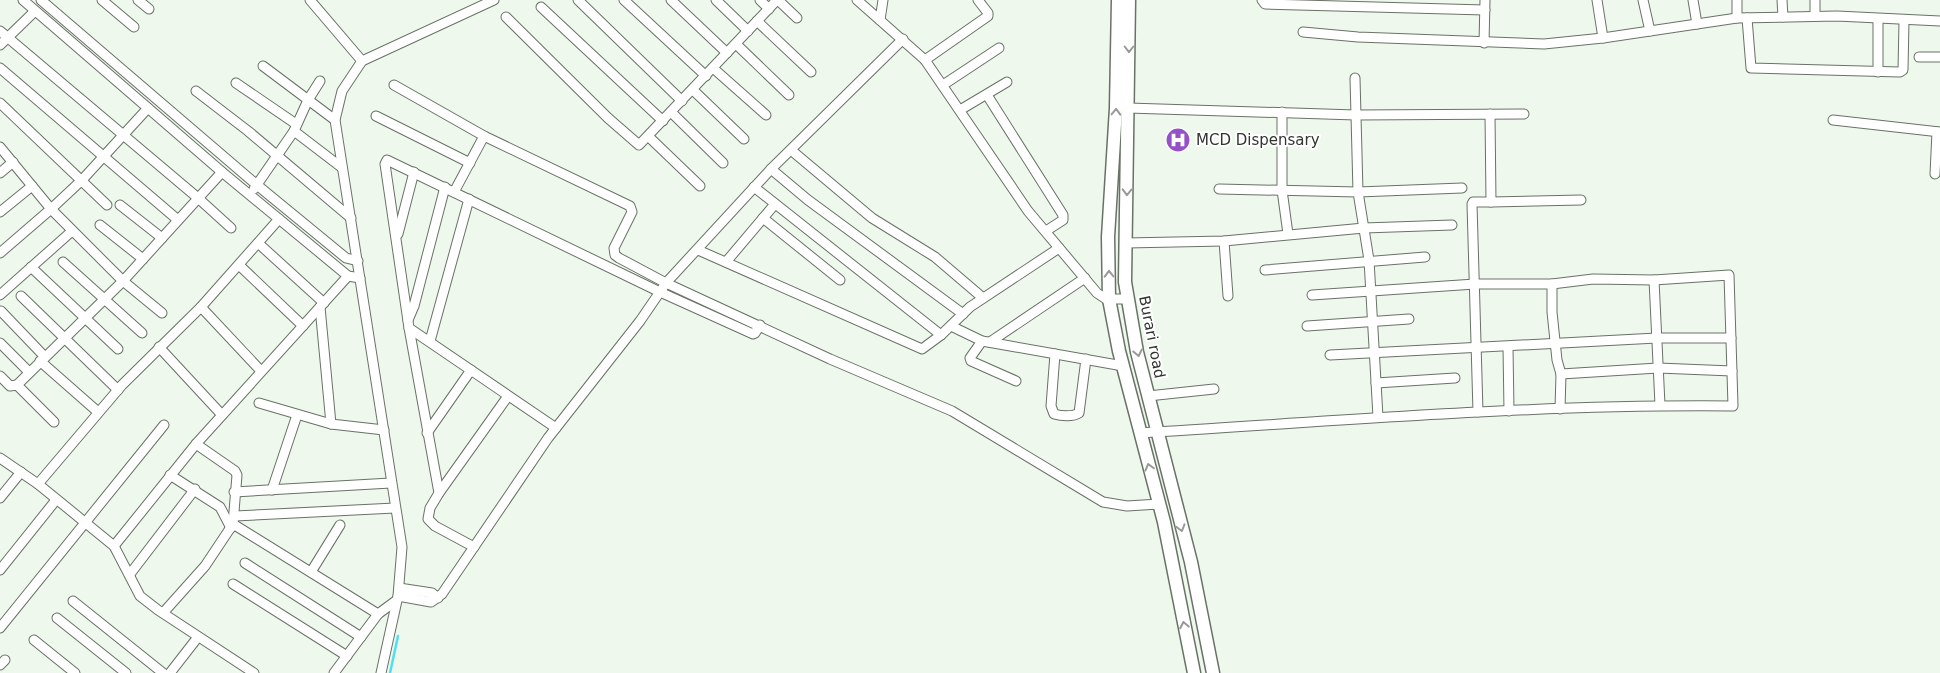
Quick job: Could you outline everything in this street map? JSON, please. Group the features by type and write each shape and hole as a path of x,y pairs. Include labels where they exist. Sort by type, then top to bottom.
{"main road":[{"path":"1118,0 1113,164 1108,237 1109,299 1123,366 1159,504 1194,673"},
{"name":"Burari road","path":"1129,0 1125,282 1156,432 1191,562 1213,673"},
{"path":"1113,164 1127,164"}],"street":[{"path":"23,0 148,108 200,144 222,172 254,190 279,219 348,276 360,278"},
{"path":"41,0 200,144 254,190 346,258 358,261"},
{"path":"102,0 134,27"},
{"path":"138,0 148,9"},
{"path":"310,0 362,61"},
{"path":"381,673 400,594 402,547 352,218 341,167 335,120 342,91 362,61 438,24 494,0"},
{"path":"578,0 682,101"},
{"path":"624,0 706,76"},
{"path":"671,0 727,53"},
{"path":"716,0 748,31"},
{"path":"760,0 769,9"},
{"path":"506,18 638,144 642,144 778,0 797,18"},
{"path":"857,0 925,60 1028,211 1097,293 1109,299 1128,299"},
{"path":"880,20 883,0"},
{"path":"925,60 988,16 988,13 978,0"},
{"path":"1262,0 1265,4 1485,10"},
{"path":"1484,43 1485,0"},
{"path":"1597,0 1603,38"},
{"path":"1643,0 1650,31"},
{"path":"1693,0 1697,24"},
{"path":"1737,0 1751,68 1902,71 1904,21"},
{"path":"1782,0 1783,17"},
{"path":"1815,0 1815,16"},
{"path":"540,7 663,121"},
{"path":"0,45 35,11"},
{"path":"1303,32 1358,37 1544,44 1603,38 1742,18 1815,16 1940,21"},
{"path":"1878,19 1878,72"},
{"path":"757,21 811,72"},
{"path":"0,30 231,228"},
{"path":"334,673 378,614 400,594 434,598 474,547 556,428 663,288 771,169 903,39"},
{"path":"736,44 789,94"},
{"path":"943,85 999,48"},
{"path":"1920,57 1940,57"},
{"path":"263,66 335,120"},
{"path":"0,68 178,220"},
{"path":"713,68 766,115"},
{"path":"1356,78 1358,192 1369,260 1378,416"},
{"path":"254,190 295,128 308,100 320,81"},
{"path":"960,110 1007,82"},
{"path":"236,83 295,128 341,167"},
{"path":"394,84 484,136 630,206 632,212 614,248 615,255 663,288"},
{"path":"693,90 744,139"},
{"path":"196,91 352,218"},
{"path":"987,94 1063,216 1063,220 1046,231"},
{"path":"0,103 107,205"},
{"path":"0,253 82,180 148,108"},
{"path":"1128,108 1356,115 1524,114"},
{"path":"671,112 722,164"},
{"path":"1282,112 1282,190 1288,234"},
{"path":"1490,114 1491,202"},
{"path":"376,116 470,162"},
{"path":"1834,120 1938,132 1935,174"},
{"path":"456,188 484,136"},
{"path":"649,137 700,186"},
{"path":"0,147 51,209 72,231 123,281 162,314"},
{"path":"791,150 872,218 935,257 983,298"},
{"path":"439,493 408,324 385,161 389,160 445,187 456,188 469,199 663,288 952,411 1103,502 1127,506 1159,504"},
{"path":"0,173 12,162"},
{"path":"771,169 808,200 963,314"},
{"path":"0,376 10,386 17,384 123,281 222,172"},
{"path":"397,240 414,172"},
{"path":"0,212 32,186"},
{"path":"408,324 445,187"},
{"path":"754,187 941,335"},
{"path":"1218,189 1358,192 1462,188"},
{"path":"430,341 469,199"},
{"path":"1478,412 1478,348 1472,203 1581,200"},
{"path":"120,204 162,238"},
{"path":"726,262 775,204"},
{"path":"763,218 840,280"},
{"path":"38,484 118,390 201,307 279,219"},
{"path":"100,225 143,259"},
{"path":"1126,243 1224,241 1364,228 1452,225"},
{"path":"0,295 72,231"},
{"path":"1224,241 1228,296"},
{"path":"258,243 322,305 331,424"},
{"path":"698,250 920,349 926,348 983,298 1059,248"},
{"path":"1265,270 1369,260 1425,257"},
{"path":"63,262 142,332"},
{"path":"239,265 303,326"},
{"path":"31,268 118,349"},
{"path":"1140,433 1378,416 1660,405 1733,406 1729,275 1654,280 1593,279 1552,284 1475,284 1312,295"},
{"path":"114,546 196,444 348,276"},
{"path":"1016,382 971,361 970,358 986,342 1084,278"},
{"path":"1654,280 1660,405"},
{"path":"1552,284 1555,343 1561,374 1560,409"},
{"path":"21,296 118,390"},
{"path":"201,307 261,371"},
{"path":"1,311 43,359 98,412"},
{"path":"1307,326 1409,319"},
{"path":"408,324 556,428"},
{"path":"951,326 986,342 1123,366"},
{"path":"1330,355 1656,338 1731,338"},
{"path":"0,342 29,372"},
{"path":"159,347 222,415"},
{"path":"1508,347 1510,410"},
{"path":"1054,354 1051,406 1054,414 1058,415 1073,416 1079,413 1086,359"},
{"path":"1561,374 1658,368 1732,371"},
{"path":"427,433 471,370"},
{"path":"1376,383 1455,378"},
{"path":"17,384 54,422"},
{"path":"1148,396 1214,389"},
{"path":"474,547 435,526 428,519 430,508 508,396"},
{"path":"259,403 331,424 384,430"},
{"path":"272,490 297,415"},
{"path":"0,628 164,425"},
{"path":"163,613 205,566 233,523 234,492 238,480 235,471 196,444"},
{"path":"0,458 38,484 83,523 114,546 140,596 254,673"},
{"path":"0,498 21,472"},
{"path":"170,475 195,489 220,507 233,523 378,614"},
{"path":"234,492 391,482"},
{"path":"130,574 195,489"},
{"path":"0,570 56,500"},
{"path":"233,523 395,508"},
{"path":"311,572 340,525"},
{"path":"245,563 361,637"},
{"path":"233,584 347,656"},
{"path":"73,601 163,673"},
{"path":"57,618 126,673"},
{"path":"170,673 198,636"},
{"path":"34,640 75,673"}],"waterway":[{"path":"390,673 398,636"}],"place":[{"name":"MCD Dispensary","path":"1178,140"}]}
